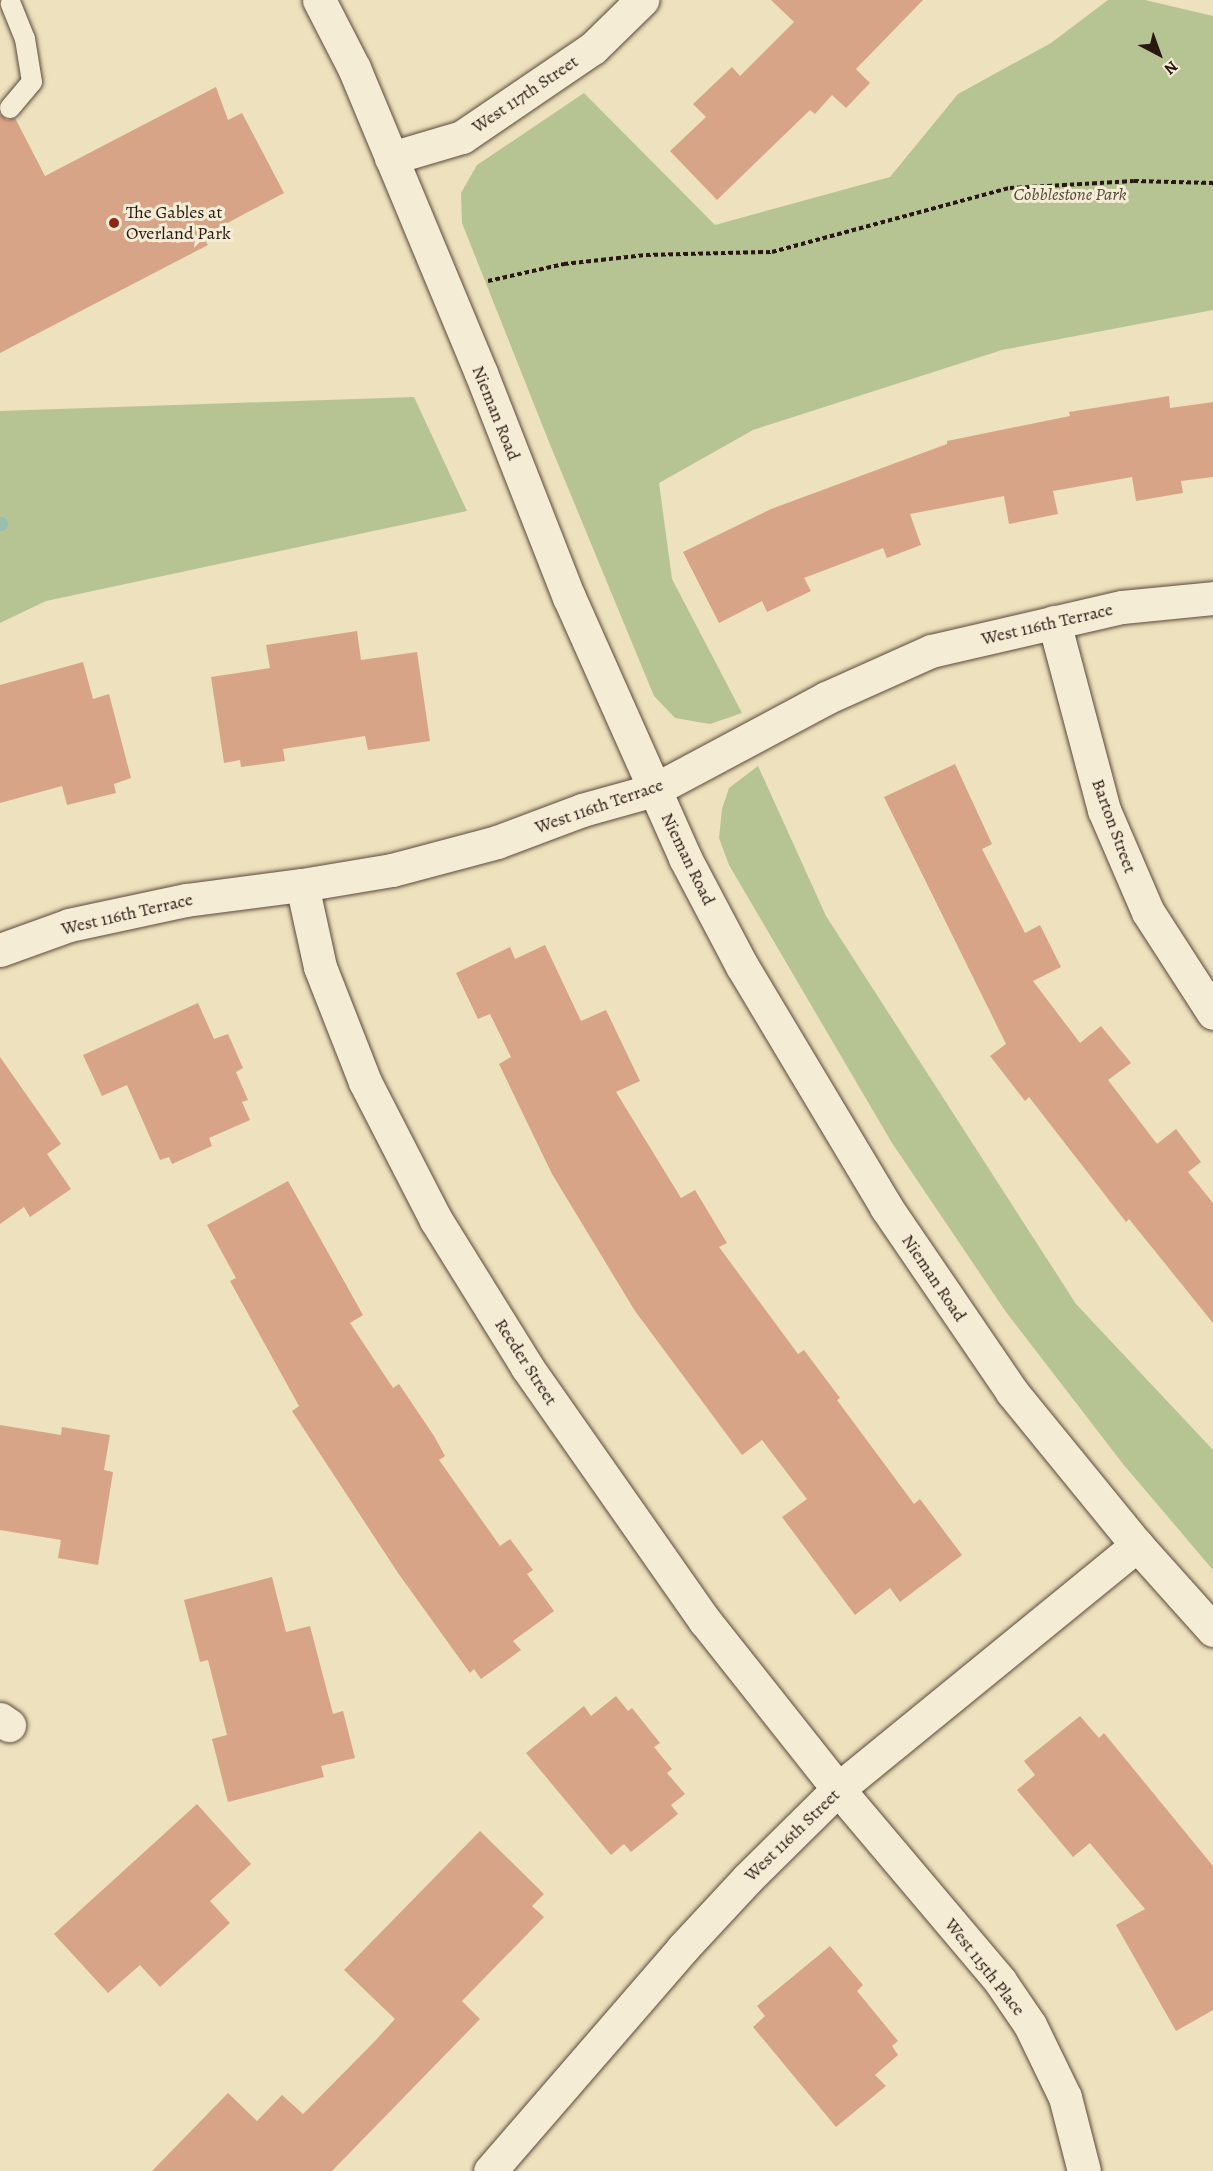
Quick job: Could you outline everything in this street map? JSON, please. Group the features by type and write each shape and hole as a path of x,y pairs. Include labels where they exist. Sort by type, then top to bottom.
{"street":[{"name":"Nieman Road","path":"319,0 354,68 447,292 569,597 685,858 742,966 886,1208 1012,1392 1137,1545 1213,1630"},
{"name":"West 117th Street","path":"391,158 462,137 593,48 642,0"},
{"name":"West 116th Terrace","path":"0,950 69,925 186,900 302,885 392,870 487,844 582,810 654,790 826,698 931,651 1122,607 1213,598"},
{"name":"Barton Street","path":"1054,622 1104,810 1148,912 1213,1013"},
{"name":"Reeder Street","path":"302,885 320,967 365,1082 436,1220 527,1367 705,1621 838,1789"},
{"name":"West 116th Street","path":"490,2171 682,1949 747,1878 838,1789 1137,1545"},
{"name":"West 115th Place","path":"838,1789 1000,1981 1030,2025 1065,2097 1084,2171"}],"lane":[{"path":"9,1 25,39 32,82 10,108"}],"path":[{"path":"447,292 564,264 646,255 772,252 1010,188 1134,181 1213,183"}],"green space":[{"name":"Cobblestone Park","path":"1108,0 1145,0 1213,16 1213,310 1002,350 753,430 659,483 672,579 742,713 710,724 675,718 654,696 462,223 461,193 477,165 584,93 715,225 890,177 958,94 1051,43"},
{"path":"414,397 467,511 46,601 0,623 0,411"},
{"path":"758,766 826,916 1076,1304 1213,1450 1213,1570 1123,1464 1006,1312 892,1143 729,865 719,838 722,809 729,788"}],"building":[{"path":"771,0 923,0 856,69 870,83 846,108 832,95 815,114 810,110 717,200 670,151 706,117 693,104 732,67 740,76 794,22"},
{"name":"The Gables at Overland Park","path":"216,87 228,120 242,113 284,193 203,236 208,245 0,353 0,114 7,120 15,118 45,176"},
{"path":"1169,396 1170,408 1213,402 1213,477 1181,481 1183,493 1136,501 1132,477 1053,491 1058,514 1009,524 1004,496 910,514 921,545 887,558 883,548 804,578 811,591 767,612 762,601 719,623 683,552 771,509 947,444 947,441 1070,416 1069,412"},
{"path":"357,631 361,660 417,652 430,741 368,750 365,736 283,749 285,761 241,767 240,760 224,763 211,677 270,668 266,645"},
{"path":"83,662 93,699 109,694 131,778 114,784 116,793 67,805 62,786 0,803 0,685"},
{"path":"955,764 992,844 982,849 1025,933 1040,925 1061,967 1033,981 1080,1043 1101,1026 1131,1063 1108,1080 1157,1144 1176,1129 1201,1162 1188,1172 1213,1203 1213,1323 1129,1219 1126,1222 1029,1097 1025,1101 990,1056 1006,1044 884,797"},
{"path":"545,945 581,1021 606,1010 640,1081 616,1092 681,1198 695,1190 727,1243 719,1247 798,1354 804,1350 840,1398 837,1400 914,1504 920,1499 962,1555 900,1602 890,1588 855,1615 782,1517 807,1499 762,1440 742,1455 635,1311 552,1174 499,1064 511,1057 490,1014 478,1019 456,973 510,947 515,959"},
{"path":"198,1003 214,1039 228,1034 243,1068 236,1072 248,1100 242,1102 250,1120 209,1138 212,1146 172,1164 169,1157 160,1160 127,1085 102,1096 83,1055"},
{"path":"0,1057 61,1144 47,1154 71,1189 30,1217 24,1207 0,1224"},
{"path":"288,1181 363,1315 350,1323 393,1388 399,1384 434,1436 445,1456 439,1460 500,1546 510,1539 533,1570 527,1574 554,1611 513,1641 521,1650 481,1679 474,1669 470,1673 398,1573 292,1411 299,1406 230,1281 236,1278 207,1225"},
{"path":"0,1425 61,1435 62,1427 110,1435 104,1470 113,1472 98,1565 58,1558 61,1540 0,1530"},
{"path":"272,1577 286,1632 310,1626 333,1714 343,1711 355,1758 321,1766 324,1777 228,1802 212,1739 227,1735 208,1660 200,1662 184,1600"},
{"path":"616,1696 628,1711 632,1708 660,1743 654,1747 672,1769 667,1773 685,1794 671,1805 678,1814 631,1852 624,1844 611,1855 526,1753 584,1706 591,1716"},
{"path":"1080,1716 1099,1738 1104,1733 1213,1866 1213,2010 1176,2031 1116,1925 1145,1909 1090,1843 1073,1857 1017,1790 1035,1775 1024,1761"},
{"path":"197,1804 251,1864 210,1901 230,1923 160,1987 140,1965 108,1993 54,1934"},
{"path":"480,1831 544,1894 532,1906 544,1917 462,2001 480,2019 332,2171 152,2171 228,2093 257,2121 282,2095 303,2114 375,2041 395,2019 344,1970"},
{"path":"830,1946 863,1985 857,1991 898,2041 892,2046 898,2055 875,2075 886,2086 836,2127 753,2027 765,2016 757,2006"}],"place":[{"name":"The Gables at Overland Park","path":"114,223"}]}
